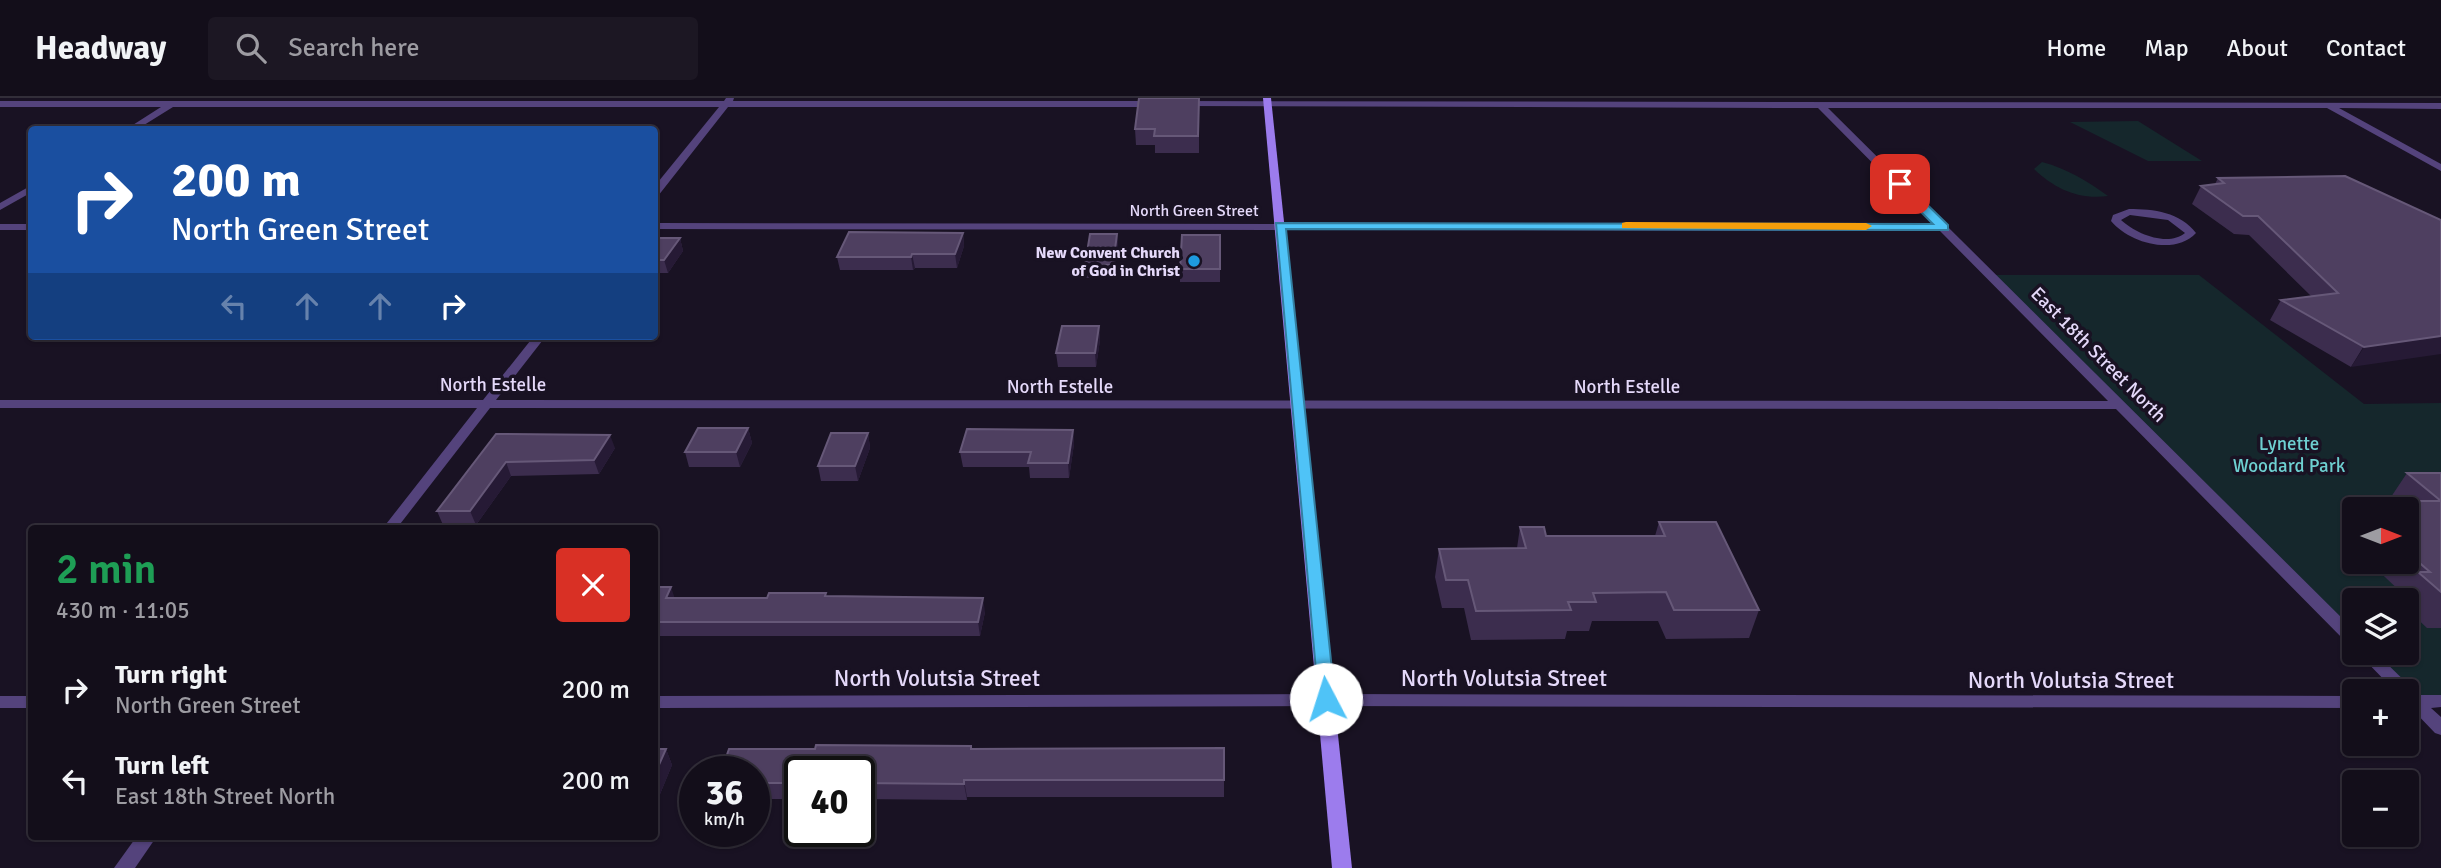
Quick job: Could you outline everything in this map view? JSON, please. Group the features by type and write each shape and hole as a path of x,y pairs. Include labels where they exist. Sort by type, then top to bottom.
{"street":[{"path":"2314,98 2441,168"},
{"path":"0,104 177,101 1268,101 2441,106"},
{"path":"136,126 177,101"},
{"path":"658,189 729,101"},
{"path":"1268,101 1342,868"},
{"name":"East 18th Street North","path":"1817,102 2342,628"},
{"path":"0,207 28,190"},
{"path":"2151,213 2182,224 2191,233 2183,240 2164,241 2141,236 2120,225 2117,217 2121,214 2151,213"},
{"name":"North Green Street","path":"658,226 1944,228"},
{"path":"0,227 28,227"},
{"path":"392,525 537,340"},
{"name":"North Estelle","path":"0,404 2121,405"},
{"path":"2377,665 2391,679"},
{"path":"2419,698 2441,701"},
{"name":"North Volutsia Street","path":"658,702 1326,699 2342,702"},
{"path":"0,702 28,702"},
{"path":"2419,707 2441,728"},
{"path":"124,868 145,840"}],"green space":[{"path":"2138,121 2202,161 2148,161 2070,122"},
{"path":"2042,162 2077,176 2108,196 2068,192 2034,169"},
{"name":"Lynette Woodard Park","path":"1991,275 2199,275 2364,404 2441,403 2441,701 2419,702 2419,679 2392,679 2378,665 2419,665 2419,588 2342,588 2342,628"}],"building":[{"path":"1139,98 1199,98 1198,136 1154,136 1155,129 1135,129"},
{"path":"2345,176 2441,220 2441,336 2364,347 2281,300 2338,293 2258,216 2243,216 2201,186 2224,183 2218,178"},
{"path":"849,232 963,233 955,254 837,257"},
{"path":"1090,234 1117,234 1113,265 1085,265"},
{"path":"1182,235 1220,235 1220,269 1180,269"},
{"path":"658,238 680,238 664,260 658,260"},
{"path":"1062,326 1099,326 1095,353 1056,353"},
{"path":"698,428 748,428 736,452 685,452"},
{"path":"967,429 1073,430 1068,463 1028,463 1031,452 960,452"},
{"path":"831,433 868,433 855,466 818,466"},
{"path":"496,434 610,435 594,460 506,462 470,511 437,511"},
{"path":"2407,473 2441,473 2441,501"},
{"path":"2419,501 2441,501 2441,592 2419,573 2430,572 2419,562"},
{"path":"1659,522 1716,522 1759,610 1674,610 1666,592 1593,593 1596,602 1568,602 1571,610 1476,611 1468,580 1446,580 1439,549 1526,548 1520,527 1544,527 1546,536 1665,536"},
{"path":"658,587 671,587 666,598 767,598 769,593 826,593 825,596 983,598 978,622 658,622"},
{"path":"816,745 971,746 971,749 1224,748 1224,780 964,780 964,784 875,783 875,756 784,756 784,783 770,783 770,756 727,756 729,749 815,749"},
{"path":"658,749 666,749 658,767"}],"slow traffic":[{"path":"1626,226 1866,226"}],"place":[{"name":"New Convent Church of God in Christ","path":"1194,261"}],"route":[{"path":"1326,699 1280,225 1944,228 1900,184"}]}
